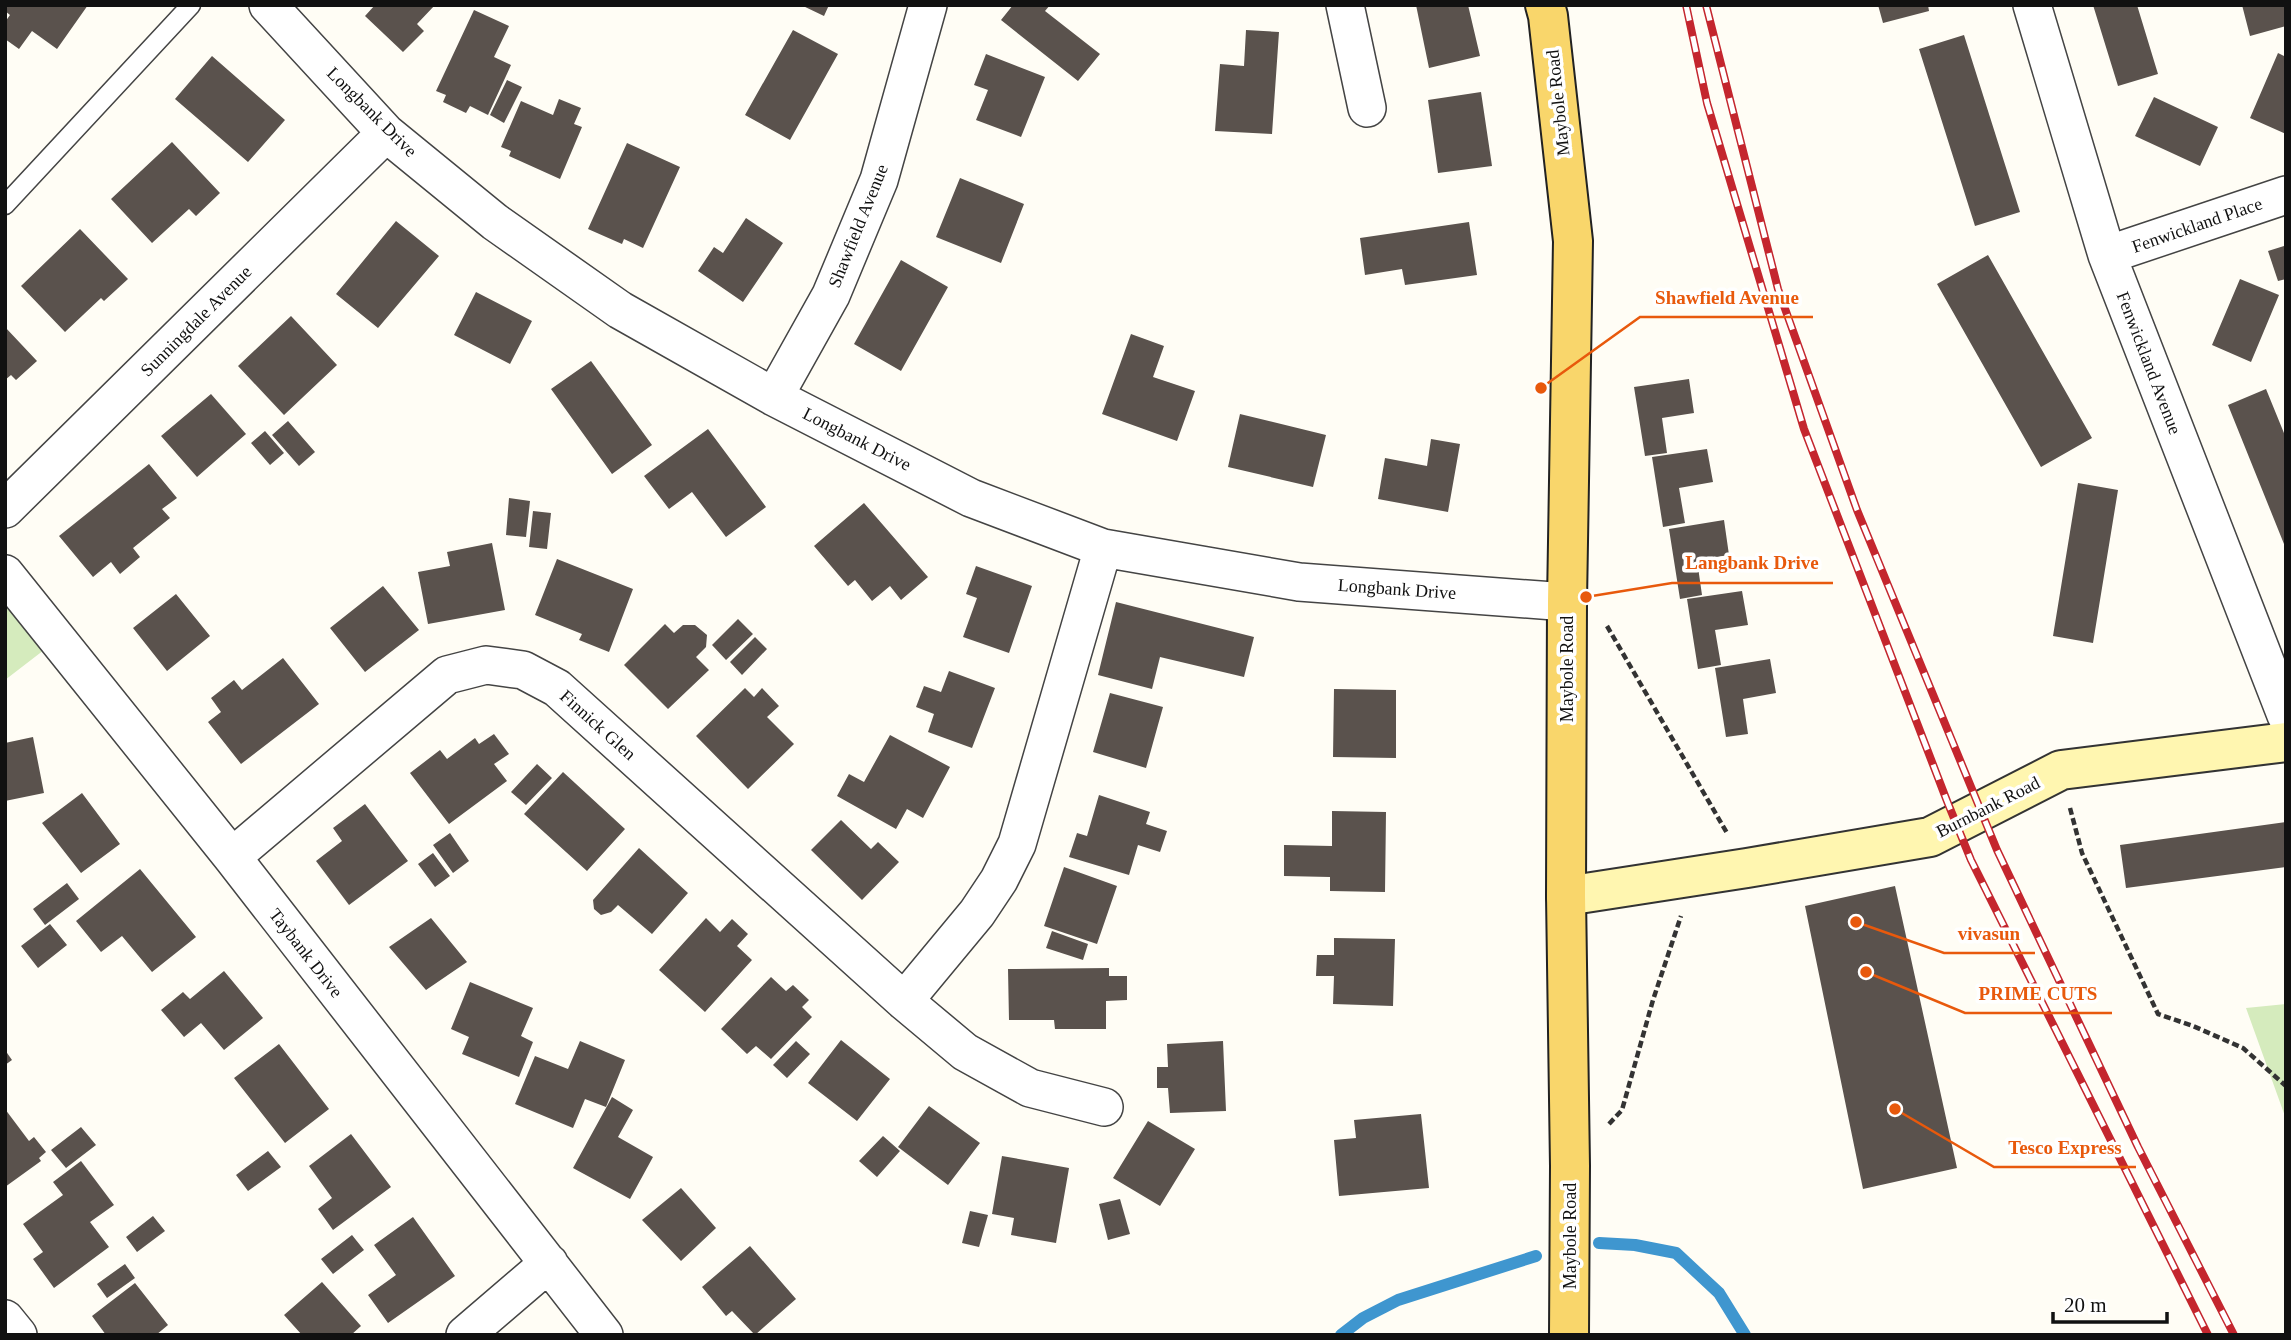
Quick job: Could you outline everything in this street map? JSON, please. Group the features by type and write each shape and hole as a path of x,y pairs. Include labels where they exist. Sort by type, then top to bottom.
{"main road":[{"name":"Maybole Road","path":"1545,5 1573,241 1567,602 1569,1335"}],"street":[{"name":"Shawfield Avenue","path":"774,397 831,295 879,180 928,5"},
{"path":"1345,5 1367,107"},
{"name":"Fenwickland Avenue","path":"2032,5 2108,255 2286,715"},
{"name":"Longbank Drive","path":"279,9 386,133 495,222 620,310 774,397 971,498 1103,548 1299,582 1567,602"},
{"name":"Sunningdale Avenue","path":"5,509 386,133"},
{"name":"Fenwickland Place","path":"2108,255 2286,195"},
{"path":"904,1001 977,913 999,880 1017,844 1103,548"},
{"name":"Taybank Drive","path":"5,574 232,857 604,1335"},
{"name":"Finnick Glen","path":"232,857 447,675 486,665 523,670 556,688 904,1001 965,1052 1030,1088 1104,1107"},
{"name":"Burnbank Road","path":"1566,896 1930,836 2061,770 2286,742"},
{"path":"465,1335 549,1263"},
{"path":"5,1319 18,1335"}],"lane":[{"path":"5,205 191,5"}],"path":[{"path":"1567,602 1606,624 1729,871 1680,918 1653,1000 1622,1110 1570,1166"},
{"path":"2061,770 2082,853 2158,1014 2243,1048 2286,1086"}],"green space":[{"path":"5,575 57,640 5,680"},
{"path":"2286,1004 2286,1119 2246,1008"}],"building":[{"path":"5,5 88,5 57,49 32,31 19,49 5,39 5,22 10,15 5,11"},
{"path":"375,5 435,5 417,24 424,31 403,52 365,16"},
{"path":"801,5 829,5 824,16"},
{"path":"1013,5 1050,5 1045,11 1100,54 1078,81 1001,20"},
{"path":"1416,5 1468,5 1480,56 1429,68"},
{"path":"1878,5 1928,5 1929,11 1883,23"},
{"path":"2093,5 2137,5 2158,74 2118,86"},
{"path":"2242,5 2285,5 2286,26 2250,36"},
{"path":"474,10 509,26 494,57 511,65 488,115 470,106 466,113 443,102 446,95 436,91"},
{"path":"793,30 838,54 790,140 745,115"},
{"path":"1246,30 1279,32 1272,134 1215,131 1220,64 1244,66"},
{"path":"1964,35 2020,212 1975,226 1919,49"},
{"path":"2278,53 2286,57 2286,134 2250,118"},
{"path":"986,54 1045,77 1021,137 976,120 988,90 974,85"},
{"path":"212,56 285,120 248,162 175,99"},
{"path":"507,80 522,87 504,123 490,115"},
{"path":"1481,92 1492,166 1438,173 1428,100"},
{"path":"2154,97 2218,127 2200,166 2135,136"},
{"path":"559,99 581,108 574,124 582,127 560,179 509,156 511,151 501,147 521,101 553,115"},
{"path":"172,142 220,193 196,216 189,209 152,243 111,199"},
{"path":"627,143 680,167 643,248 624,239 622,244 588,229"},
{"path":"960,178 1024,204 1001,263 936,237"},
{"path":"746,218 783,243 743,302 698,271 714,247 723,253"},
{"path":"396,221 439,256 378,328 336,294"},
{"path":"1469,222 1477,275 1405,285 1402,269 1365,275 1360,238"},
{"path":"80,229 128,279 104,301 101,298 65,332 21,286"},
{"path":"2284,246 2286,279 2278,281 2268,251"},
{"path":"1988,255 2092,438 2041,467 1937,284"},
{"path":"901,260 948,287 901,371 854,344"},
{"path":"2240,279 2279,295 2251,362 2212,345"},
{"path":"476,292 532,321 510,364 454,335"},
{"path":"291,316 337,365 284,415 238,366"},
{"path":"5,327 37,361 16,380 11,375 5,380"},
{"path":"1131,334 1164,346 1153,377 1195,391 1177,441 1102,414"},
{"path":"591,361 652,445 612,474 551,389"},
{"path":"1689,379 1694,413 1662,418 1667,453 1645,456 1634,387"},
{"path":"2266,389 2286,438 2286,549 2228,405"},
{"path":"211,394 246,434 197,477 161,436"},
{"path":"1240,414 1326,435 1313,487 1228,467"},
{"path":"288,421 315,452 299,466 272,435"},
{"path":"708,429 766,507 726,537 692,492 669,509 644,476"},
{"path":"265,431 284,453 270,465 251,443"},
{"path":"1431,439 1460,444 1448,512 1378,499 1385,458 1427,466"},
{"path":"1707,449 1713,482 1679,488 1685,523 1663,527 1652,457"},
{"path":"149,464 177,498 162,509 170,518 133,548 140,557 120,574 111,562 93,577 59,536"},
{"path":"2078,483 2118,490 2093,643 2053,636"},
{"path":"509,498 530,501 526,537 506,535"},
{"path":"864,503 928,577 901,600 890,586 872,601 855,580 848,586 814,546"},
{"path":"533,511 551,513 547,549 529,547"},
{"path":"1724,520 1729,555 1697,560 1702,595 1680,599 1669,529"},
{"path":"492,543 505,610 428,624 418,572 450,566 447,552"},
{"path":"557,559 633,589 609,652 579,640 582,634 535,615"},
{"path":"976,566 1032,586 1009,653 963,637 977,598 966,594"},
{"path":"383,586 419,630 365,672 330,628"},
{"path":"1742,591 1748,625 1715,630 1721,665 1698,669 1687,599"},
{"path":"176,594 210,636 167,671 133,628"},
{"path":"1116,602 1254,637 1244,677 1160,657 1152,689 1098,675"},
{"path":"738,619 753,634 726,660 712,645"},
{"path":"665,624 674,633 683,625 695,625 707,635 706,647 696,657 709,670 668,709 624,665"},
{"path":"755,637 767,649 742,675 730,662"},
{"path":"283,658 319,704 241,764 208,722 221,712 211,698 234,680 242,690"},
{"path":"1770,659 1776,693 1743,699 1748,734 1726,737 1715,668"},
{"path":"949,671 995,688 972,748 928,732 934,714 916,707 924,686 941,692"},
{"path":"745,688 754,697 762,688 779,706 767,717 794,744 748,789 696,736"},
{"path":"1334,689 1396,690 1396,758 1333,757"},
{"path":"1110,693 1163,707 1146,768 1093,752"},
{"path":"494,734 509,754 494,764 507,781 449,824 410,773 440,750 447,759 475,738 479,744"},
{"path":"890,735 950,767 923,818 907,809 896,829 837,796 849,774 864,782"},
{"path":"33,737 44,793 5,801 5,743"},
{"path":"537,764 552,778 526,805 511,792"},
{"path":"563,772 625,829 587,871 524,814"},
{"path":"82,793 120,844 81,873 42,823"},
{"path":"1099,795 1150,812 1146,824 1167,831 1160,852 1138,845 1129,875 1069,857 1077,833 1087,836"},
{"path":"365,804 408,861 349,905 316,861 342,841 333,828"},
{"path":"1332,811 1386,812 1385,892 1330,891 1330,877 1284,876 1284,845 1332,846"},
{"path":"841,820 871,849 878,842 899,862 862,900 811,850"},
{"path":"2286,822 2286,867 2126,888 2120,845"},
{"path":"450,833 469,861 453,873 433,845"},
{"path":"639,848 688,893 652,934 618,905 611,912 601,915 594,909 593,900"},
{"path":"433,853 450,876 435,887 418,864"},
{"path":"1064,867 1117,886 1097,944 1044,926"},
{"path":"140,869 196,937 152,972 122,936 101,952 76,921"},
{"path":"67,883 79,899 45,925 33,909"},
{"path":"1895,886 1957,1168 1863,1189 1805,906"},
{"path":"431,918 467,962 426,990 389,947"},
{"path":"706,918 720,932 732,919 748,934 737,946 752,960 705,1012 659,970"},
{"path":"50,924 67,945 38,968 21,946"},
{"path":"1052,931 1088,944 1083,960 1046,948"},
{"path":"1334,938 1395,939 1393,1006 1333,1004 1334,976 1316,976 1317,955 1334,955"},
{"path":"1109,968 1109,976 1127,976 1127,1000 1106,1001 1106,1029 1055,1029 1054,1020 1009,1020 1008,969"},
{"path":"224,971 263,1018 224,1050 201,1023 184,1037 161,1010 183,992 190,999"},
{"path":"771,977 786,991 793,985 809,1000 802,1007 812,1017 771,1059 756,1046 747,1054 721,1029"},
{"path":"470,982 533,1008 521,1036 533,1042 519,1077 462,1054 469,1037 451,1029"},
{"path":"841,1040 890,1079 857,1121 808,1083"},
{"path":"580,1041 625,1060 606,1107 585,1099 573,1128 515,1104 535,1056 568,1069"},
{"path":"796,1041 810,1054 787,1078 773,1065"},
{"path":"1223,1041 1226,1111 1170,1113 1168,1088 1157,1088 1157,1067 1168,1067 1167,1044"},
{"path":"279,1044 329,1109 285,1143 234,1078"},
{"path":"5,1050 12,1060 5,1065"},
{"path":"612,1097 633,1110 618,1137 653,1157 630,1199 573,1168"},
{"path":"929,1106 980,1143 948,1185 898,1147"},
{"path":"5,1109 29,1141 34,1137 46,1152 39,1158 41,1161 5,1187"},
{"path":"1421,1114 1429,1188 1339,1196 1334,1140 1356,1138 1354,1120"},
{"path":"1148,1121 1195,1149 1160,1206 1113,1178"},
{"path":"81,1127 96,1145 66,1168 51,1150"},
{"path":"351,1134 391,1187 333,1230 318,1209 332,1198 309,1166"},
{"path":"883,1136 900,1151 877,1177 859,1161"},
{"path":"268,1151 281,1167 248,1191 236,1175"},
{"path":"1002,1156 1069,1168 1056,1243 1011,1235 1014,1218 992,1214"},
{"path":"81,1161 114,1205 90,1222 109,1247 54,1288 33,1259 43,1252 23,1224 63,1195 53,1182"},
{"path":"681,1188 716,1228 681,1261 642,1220"},
{"path":"1120,1199 1130,1234 1108,1240 1099,1204"},
{"path":"970,1211 988,1215 979,1247 962,1243"},
{"path":"153,1216 165,1231 137,1252 126,1237"},
{"path":"413,1217 455,1276 388,1323 368,1295 396,1275 374,1245"},
{"path":"352,1235 364,1250 333,1274 321,1259"},
{"path":"750,1246 796,1299 755,1335 732,1311 726,1316 702,1287"},
{"path":"125,1264 135,1278 107,1298 97,1284"},
{"path":"322,1282 361,1326 351,1335 302,1335 284,1315"},
{"path":"135,1283 168,1325 156,1335 106,1335 92,1316"}],"waterway":[{"path":"1599,1243 1635,1245 1676,1253 1719,1293 1745,1335"},
{"path":"1341,1335 1363,1318 1398,1300 1536,1256"}],"railway":[{"path":"1686,5 1707,103 1804,429 1947,801 1971,860 2208,1335"},
{"path":"1706,5 1778,289 1857,510 1997,850 2138,1147 2234,1335"}],"place":[{"name":"Shawfield Avenue","path":"1541,388"},
{"name":"Langbank Drive","path":"1586,597"},
{"name":"vivasun","path":"1856,922"},
{"name":"PRIME CUTS","path":"1866,972"},
{"name":"Tesco Express","path":"1895,1109"}]}
